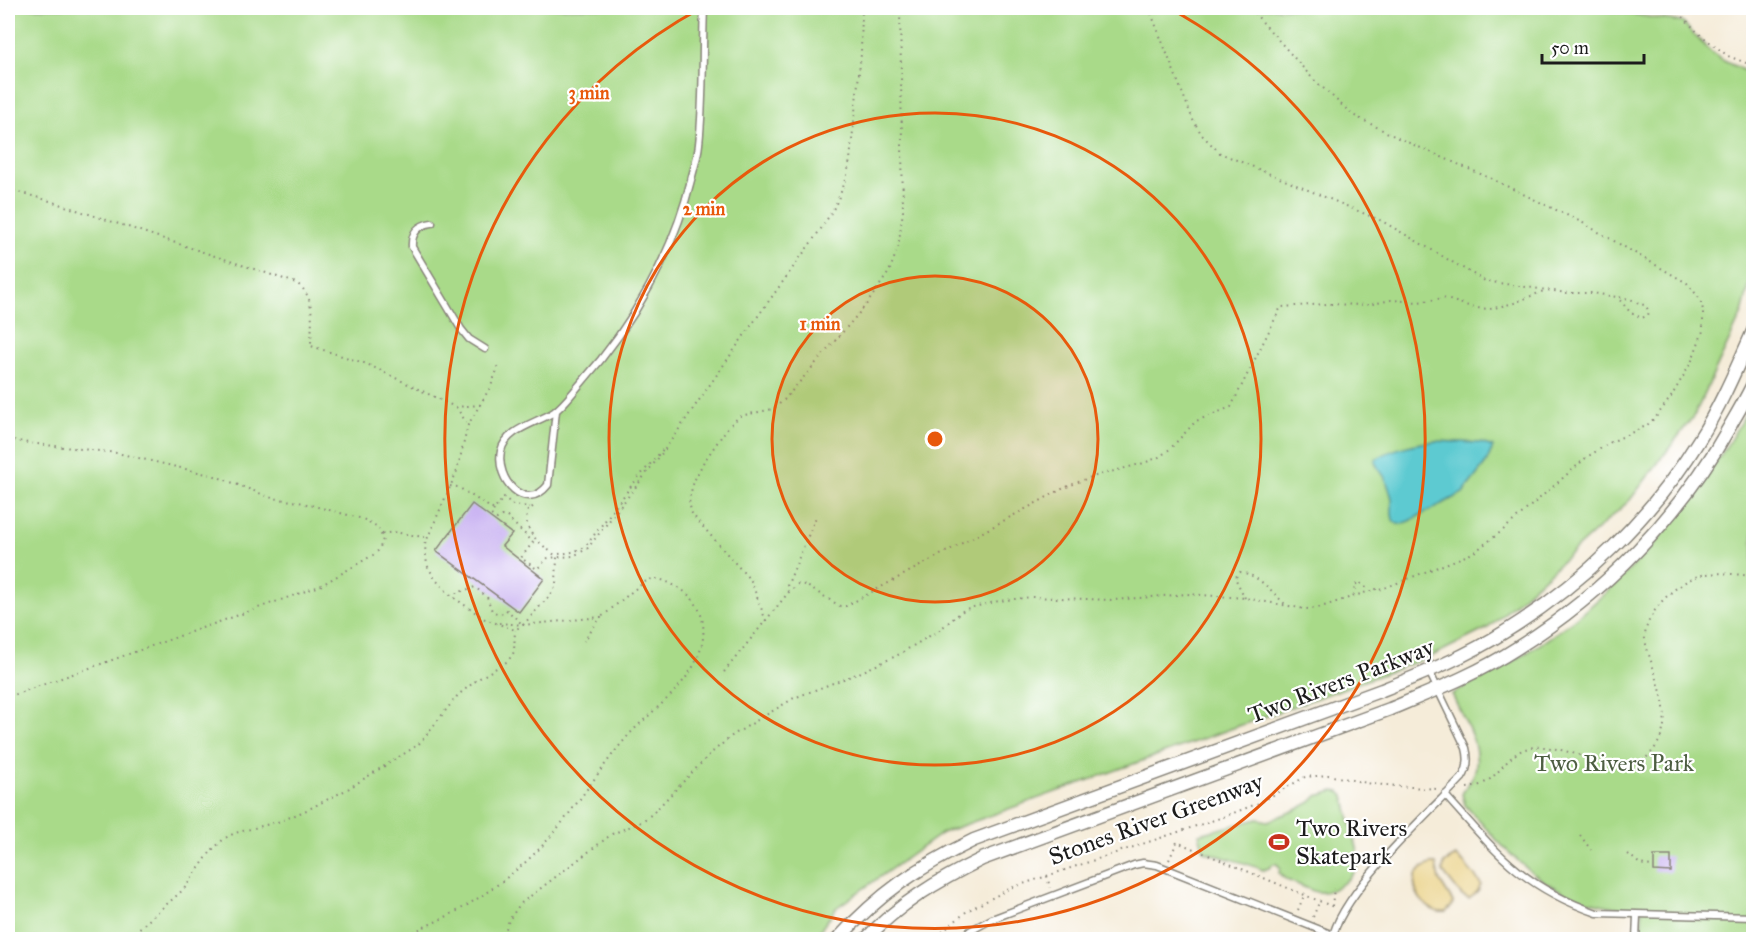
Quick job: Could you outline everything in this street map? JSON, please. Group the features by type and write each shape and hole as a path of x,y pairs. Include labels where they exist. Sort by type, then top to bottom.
{"street":[{"name":"Two Rivers Parkway","path":"837,939 894,885 933,860 974,840 1382,690 1446,664 1506,631 1562,592 1613,547 1659,496 1698,441 1732,381 1754,329"},
{"name":"Two Rivers Parkway","path":"865,939 907,902 943,878 982,859 1390,709 1455,682 1517,649 1575,608 1627,562 1674,509 1716,452 1754,382"}],"lane":[{"path":"556,411 548,485 542,491 531,495 515,492 506,482 501,467 503,445 510,436 556,411 585,380 624,328 649,288 683,211 699,146 704,8"},
{"path":"432,223 425,224 415,231 412,247 460,329 470,339 485,348"},
{"path":"959,939 992,919 1134,865 1148,863 1310,925 1332,937 1345,911 1382,860 1464,775 1467,764 1466,748 1429,671"},
{"path":"1445,795 1510,866 1530,881 1566,901 1597,913 1754,917"},
{"path":"1636,939 1637,915"}],"path":[{"path":"558,556 533,538 526,524 528,510 535,506 513,505 504,496 491,515 497,519 501,516 507,517 533,542 521,558 537,569 548,558 578,555 587,549 669,443 824,226 838,199 849,170 853,142 861,54 862,8"},
{"path":"765,621 751,580 697,520 690,508 690,494 707,456 728,427 740,416 773,409 784,400 866,305 892,266 898,248 903,211 900,8"},
{"path":"1149,8 1193,120 1215,150 1382,221 1479,279 1491,283 1567,293 1592,293 1630,299 1642,303 1648,309 1648,315 1642,318 1634,315 1617,297"},
{"path":"502,939 509,920 520,904 612,834 641,822 652,814 710,754 733,735 794,698 896,656 938,631 965,609 1031,597 1114,600 1187,594 1245,598 1305,609 1318,608 1376,589 1377,591 1473,553 1502,531 1587,457 1611,442 1646,426 1656,417 1691,363 1703,331 1703,310 1700,299 1687,283 1592,228 1353,115 1313,79 1250,8"},
{"path":"1675,8 1698,33 1728,56 1754,66"},
{"path":"8,189 296,283 309,297 311,346 367,364 455,407 468,425"},
{"path":"724,672 795,585 801,583 840,606 846,606 1075,482 1144,464 1159,457 1170,449 1196,421 1231,407 1281,307 1328,304 1368,305 1391,300 1419,302 1443,298 1475,308 1490,309 1514,303 1546,290"},
{"path":"424,547 457,471 468,425 491,386 499,364"},
{"path":"455,407 480,405"},
{"path":"8,439 117,453 215,476 272,498 299,502 363,519 374,524 382,534 381,545 373,555 320,586 8,697"},
{"path":"450,486 458,487 494,510"},
{"path":"788,593 787,586 816,517"},
{"path":"382,534 393,532 424,537 430,534"},
{"path":"424,537 427,565 435,579 450,595 477,615 515,630"},
{"path":"515,630 523,625 552,593 556,585 558,556"},
{"path":"1245,598 1235,578 1240,572 1261,580 1286,605"},
{"path":"1465,788 1485,784 1512,756 1533,747 1547,748 1617,766 1634,765 1645,758 1659,741 1664,728 1665,714 1662,693 1646,644 1646,627 1651,616 1680,585 1696,576 1713,573 1754,576"},
{"path":"398,939 460,909 534,854 566,818 627,736 689,674 698,658 704,630 703,615 697,603 681,589 662,579 650,579 601,617 584,641"},
{"path":"1354,596 1356,585 1359,582 1371,591"},
{"path":"450,595 475,587 487,597 492,611 499,614 507,610 523,625"},
{"path":"497,623 523,625 601,617"},
{"path":"126,939 184,888 212,850 225,838 235,833 281,821 309,809 346,790 418,745 458,695 478,679 508,661 514,652 515,630"},
{"name":"Stones River Greenway","path":"933,939 966,911 1011,888 1223,817 1259,803 1299,780 1311,776 1328,775 1372,784 1439,789"},
{"path":"1580,835 1591,850"},
{"path":"1165,868 1177,842 1345,911"},
{"path":"1628,854 1640,864 1651,866"},
{"path":"1047,876 1052,892"},
{"path":"1332,906 1334,888"},
{"path":"1294,919 1305,893"},
{"path":"1310,925 1320,900"},
{"path":"1570,939 1580,939"}],"green space":[{"path":"8,8 1592,8 1682,22 1720,59 1753,75 1753,271 1742,313 1695,414 1630,500 1488,628 1430,657 942,833 836,908 814,939 8,939"},
{"name":"Two Rivers Park","path":"1753,399 1753,939 1642,939 1642,910 1584,900 1561,891 1522,865 1465,805 1462,794 1474,774 1476,754 1470,733 1452,694 1512,662 1557,632 1624,576 1682,510 1732,437"},
{"name":"Two Rivers Skatepark","path":"1334,791 1344,796 1360,860 1349,878 1331,890 1312,891 1288,880 1279,873 1280,868 1277,864 1263,870 1204,851 1199,834 1258,819 1268,821 1298,809 1317,796"}],"sand":[{"path":"1456,856 1481,884 1478,892 1469,899 1462,896 1443,872 1444,863"},
{"path":"1436,864 1439,880 1453,902 1446,912 1429,908 1417,893 1415,876 1421,869"}],"water":[{"path":"1435,441 1481,443 1493,447 1486,463 1463,493 1409,521 1401,524 1394,522 1390,492 1385,477 1375,460 1395,450"}],"building":[{"path":"472,504 512,534 502,546 544,579 519,612 436,551"},
{"path":"1654,856 1671,856 1671,872 1654,871"}],"place":[{"name":"Two Rivers Skatepark","path":"1279,842"}]}
